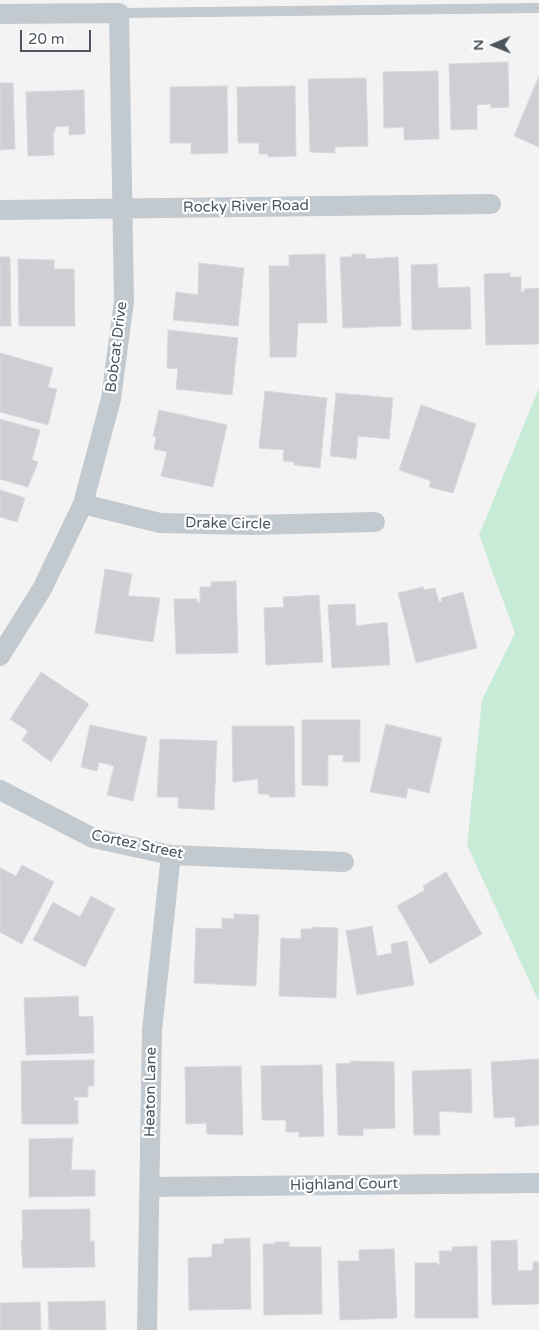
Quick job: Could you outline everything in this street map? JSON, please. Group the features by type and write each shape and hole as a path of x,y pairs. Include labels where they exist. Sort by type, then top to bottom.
{"street":[{"path":"0,14 119,13"},
{"name":"Bobcat Drive","path":"0,656 42,589 83,504 112,390 124,301 124,209 119,13"},
{"name":"Rocky River Road","path":"0,210 491,204"},
{"name":"Drake Circle","path":"83,504 160,523 250,525 375,522"},
{"name":"Cortez Street","path":"0,790 93,838 171,854 344,862"},
{"name":"Heaton Lane","path":"147,1330 152,1030 171,854"},
{"name":"Highland Court","path":"150,1187 539,1183"}],"lane":[{"path":"119,13 539,8"}],"green space":[{"path":"539,388 539,1002 467,845 482,700 515,633 479,535"}],"building":[{"path":"508,62 509,107 491,108 491,104 477,105 477,129 451,130 449,64"},
{"path":"438,71 439,139 404,140 404,127 384,128 383,72"},
{"path":"539,76 539,147 514,136"},
{"path":"366,78 368,146 335,147 335,153 310,152 308,79"},
{"path":"0,83 13,83 15,149 0,150"},
{"path":"227,86 228,153 191,154 191,143 170,143 170,87"},
{"path":"295,86 296,156 268,157 268,154 259,154 259,143 238,143 237,87"},
{"path":"84,90 85,134 69,135 69,126 55,127 55,132 53,133 54,155 28,156 26,92"},
{"path":"325,254 327,323 298,323 296,357 270,357 269,266 289,266 289,255"},
{"path":"352,254 365,254 366,259 398,257 401,326 343,328 340,257 352,257"},
{"path":"0,257 10,257 11,326 0,326"},
{"path":"18,259 54,260 54,269 74,269 75,326 19,326"},
{"path":"199,263 244,268 238,326 173,320 176,292 198,295"},
{"path":"437,264 438,288 470,287 471,329 412,330 411,265"},
{"path":"510,273 510,277 521,277 521,292 524,292 524,289 539,288 539,344 486,345 484,274"},
{"path":"168,330 238,338 232,395 176,389 178,369 167,368"},
{"path":"0,353 53,368 48,387 57,389 48,425 0,412"},
{"path":"265,391 327,398 320,468 294,465 294,462 283,461 284,450 259,448"},
{"path":"336,393 393,398 389,439 358,436 356,459 330,456"},
{"path":"421,405 476,424 453,493 429,487 431,481 399,470"},
{"path":"159,410 227,425 213,487 161,476 167,452 154,449 156,437 153,436"},
{"path":"0,419 40,430 32,460 38,462 28,487 0,479"},
{"path":"0,490 25,498 17,522 0,517"},
{"path":"105,569 132,574 128,596 160,598 153,642 95,633"},
{"path":"236,581 238,653 176,654 174,599 197,599 197,602 200,602 200,587 211,587 211,582"},
{"path":"423,587 424,590 435,588 439,602 442,602 441,598 463,592 477,648 416,663 398,593"},
{"path":"319,595 323,662 266,665 264,608 284,607 283,597"},
{"path":"355,604 356,626 387,622 390,665 332,668 328,605"},
{"path":"41,672 89,704 51,762 22,740 28,731 10,719"},
{"path":"302,720 360,720 360,762 343,762 343,755 328,755 328,786 302,785"},
{"path":"386,724 442,738 429,793 408,788 406,798 370,792"},
{"path":"90,725 147,737 133,801 107,795 114,766 99,762 97,771 81,767"},
{"path":"232,726 294,726 295,797 269,797 269,794 258,794 258,779 233,782"},
{"path":"160,739 217,741 214,810 178,808 178,797 157,797"},
{"path":"22,865 54,882 22,944 0,932 0,868 16,876"},
{"path":"446,872 482,934 430,964 397,906 425,890 423,886"},
{"path":"91,896 115,909 85,967 33,940 53,902 80,917"},
{"path":"234,914 259,915 256,986 194,983 196,928 222,929 222,918 234,919"},
{"path":"372,926 377,956 392,953 391,944 407,941 414,985 357,995 346,931"},
{"path":"312,927 338,928 336,998 279,996 281,938 301,939 301,929 312,929"},
{"path":"78,996 79,1017 93,1016 94,1053 26,1055 24,998"},
{"path":"539,1059 539,1125 515,1127 515,1117 494,1118 491,1062"},
{"path":"94,1060 94,1086 88,1086 88,1097 74,1097 74,1101 78,1100 78,1124 22,1124 21,1061"},
{"path":"351,1061 394,1062 395,1128 363,1129 363,1136 338,1135 336,1064 351,1063"},
{"path":"322,1065 324,1136 299,1137 299,1132 286,1132 286,1120 262,1120 261,1066"},
{"path":"241,1066 243,1135 207,1134 206,1123 186,1124 185,1067"},
{"path":"471,1069 472,1113 439,1111 440,1135 414,1135 412,1071"},
{"path":"73,1138 71,1170 95,1170 95,1196 29,1197 29,1139"},
{"path":"90,1209 90,1241 94,1241 95,1267 23,1268 21,1241 23,1241 22,1210"},
{"path":"250,1238 251,1309 189,1310 188,1258 212,1257 212,1244 224,1244 224,1239"},
{"path":"517,1240 518,1271 533,1270 533,1262 539,1262 539,1304 492,1305 491,1241"},
{"path":"275,1242 289,1242 289,1247 321,1247 322,1314 264,1315 263,1244 275,1244"},
{"path":"477,1246 478,1318 415,1318 415,1263 437,1263 440,1266 439,1251 452,1251 452,1247"},
{"path":"394,1249 397,1318 340,1320 338,1261 359,1261 359,1250"},
{"path":"105,1301 106,1330 49,1330 48,1302"},
{"path":"40,1302 41,1330 0,1330 0,1303"}]}
